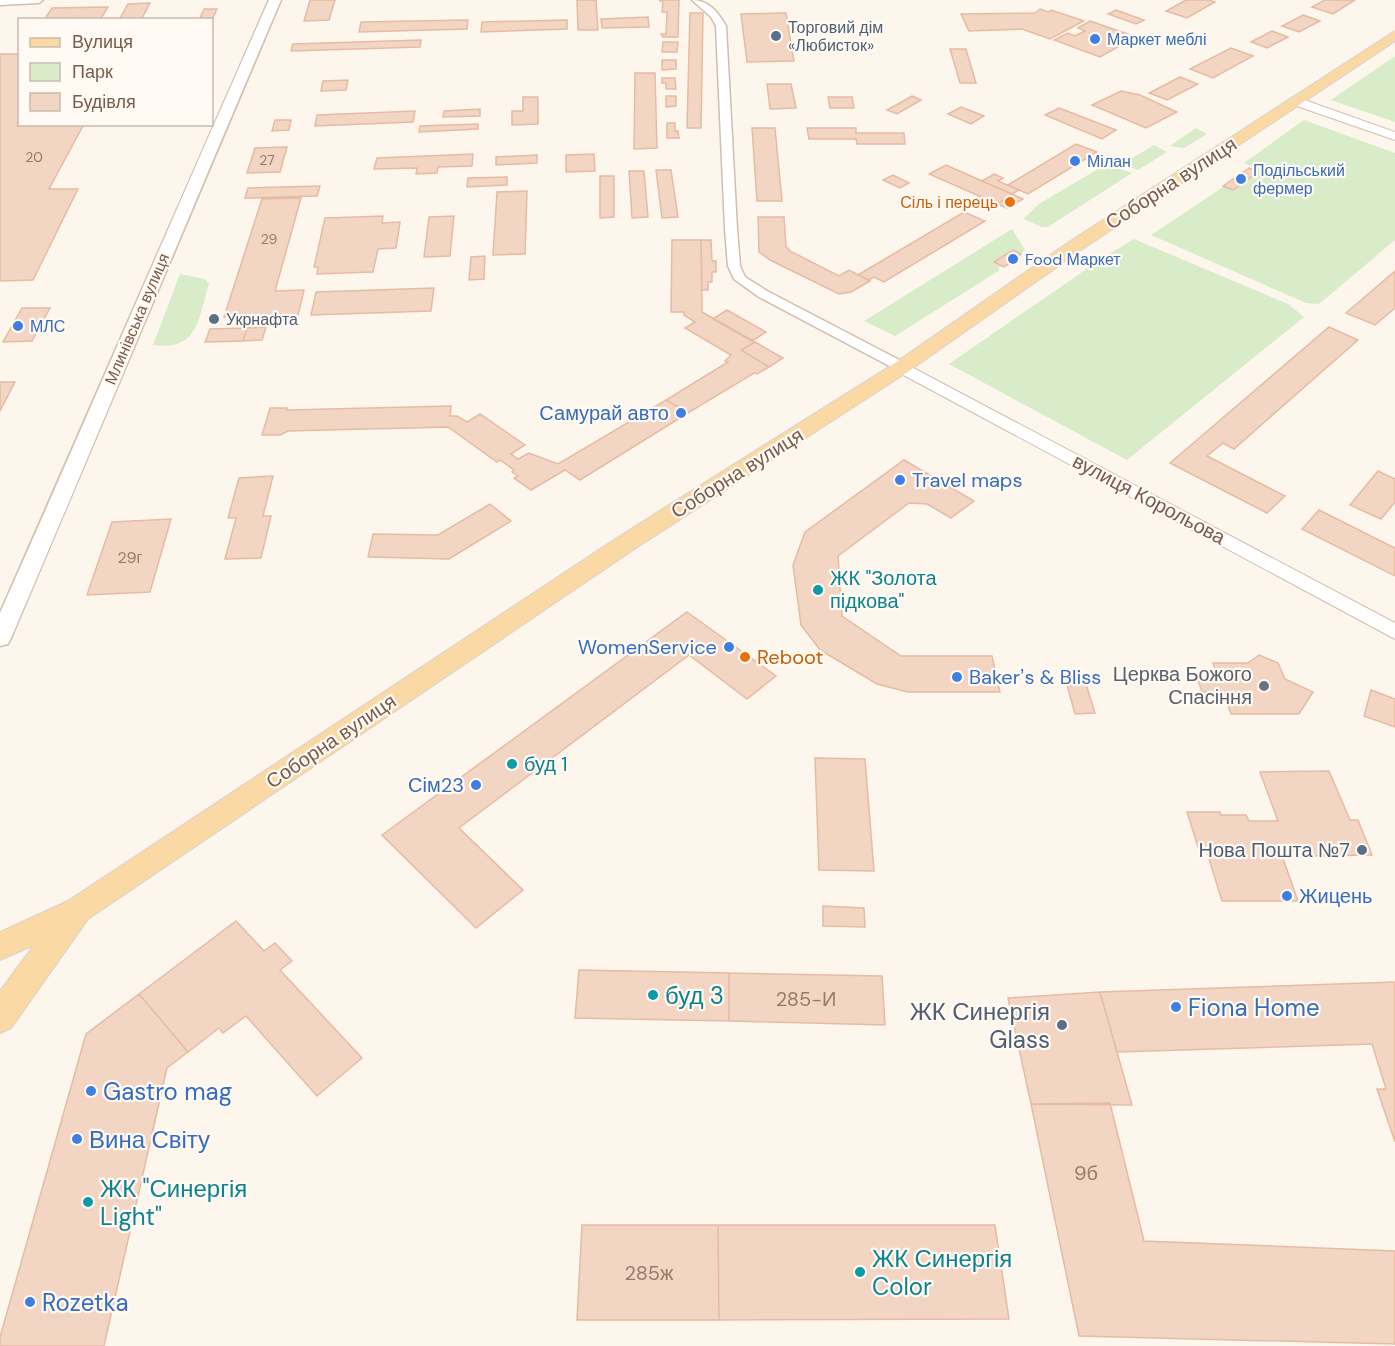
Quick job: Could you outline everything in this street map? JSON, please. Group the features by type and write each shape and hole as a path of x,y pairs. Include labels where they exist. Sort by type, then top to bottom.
{"main road":[{"name":"Млинівська вулиця","path":"0,638 275,0"},
{"name":"Соборна вулиця","path":"0,946 78,910 628,542 902,368 1075,246 1395,35"},
{"name":"Соборна вулиця","path":"0,1018 78,910"}],"street":[{"path":"0,2 39,0"},
{"path":"696,0 715,15 721,26 732,247 734,266 740,279 763,294 902,368"},
{"path":"1296,101 1395,136"},
{"name":"вулиця Корольова","path":"902,368 1395,632"}],"green space":[{"path":"1395,56 1395,122 1331,100"},
{"path":"1304,120 1395,153 1395,240 1319,304 1306,303 1151,235 1253,167 1244,163"},
{"path":"1196,128 1207,134 1184,148 1170,146"},
{"path":"1154,145 1167,152 1138,170 1123,164 1121,158 1129,160"},
{"path":"1118,168 1132,173 1048,227 1042,227 1023,219 1039,204 1098,169"},
{"path":"1012,229 1025,250 1021,254 1013,250 994,261 1002,266 998,268 1000,270 895,336 864,321"},
{"path":"1134,239 1288,304 1304,317 1127,460 949,364 1101,259"},
{"path":"180,274 205,279 209,284 199,320 188,338 180,343 168,346 153,345"}],"building":[{"path":"310,0 335,0 329,20 304,21"},
{"path":"577,0 596,0 598,30 578,30"},
{"path":"659,0 679,0 678,37 663,37 661,34 666,34 667,12 662,12 663,2"},
{"path":"1186,0 1215,2 1187,18 1166,11"},
{"path":"1325,0 1355,0 1333,14 1312,7"},
{"path":"150,3 142,18 120,18 128,4"},
{"path":"108,7 101,18 45,18 52,8"},
{"path":"204,9 217,9 213,18 200,18"},
{"path":"1040,9 1048,12 1051,10 1084,21 1050,39 1022,29 969,31 961,14 1035,13"},
{"path":"1116,10 1144,20 1136,24 1108,14"},
{"path":"690,13 703,13 701,128 687,128"},
{"path":"786,13 794,61 747,62 741,14"},
{"path":"1303,15 1320,21 1299,32 1282,26"},
{"path":"648,17 649,27 602,28 601,19"},
{"path":"468,20 467,29 359,32 361,22"},
{"path":"567,20 567,29 481,32 482,22"},
{"name":"Маркет меблі","path":"1090,21 1136,37 1100,57 1054,40 1068,33 1075,36 1085,31 1078,28"},
{"path":"1272,31 1288,37 1267,48 1251,42"},
{"path":"421,40 420,47 291,51 293,44"},
{"path":"663,42 678,42 677,52 662,52"},
{"path":"1231,48 1253,56 1213,78 1190,69"},
{"path":"950,49 966,49 976,83 960,83"},
{"path":"0,54 18,54 18,126 83,126 49,189 78,189 33,280 0,281"},
{"path":"662,60 676,60 676,69 662,70"},
{"path":"635,73 655,73 657,148 634,149"},
{"path":"1180,77 1198,84 1167,100 1149,93"},
{"path":"662,78 675,78 676,89 666,89 666,83 662,83"},
{"path":"348,80 346,90 321,91 323,81"},
{"path":"767,84 791,84 796,108 770,109"},
{"path":"1121,91 1140,95 1177,112 1146,128 1092,105"},
{"path":"666,96 676,96 676,106 666,107"},
{"path":"912,96 921,100 897,114 887,110"},
{"path":"523,97 538,97 538,124 512,125 512,111 523,111"},
{"path":"828,97 852,97 854,108 830,108"},
{"path":"961,107 984,116 971,124 948,114"},
{"path":"1059,108 1116,130 1102,139 1045,115"},
{"path":"480,109 480,116 443,117 444,111"},
{"path":"415,111 413,122 315,126 317,115"},
{"path":"275,120 291,120 289,130 272,131"},
{"path":"667,123 675,123 675,131 678,131 679,138 667,138"},
{"path":"478,124 478,129 419,132 420,126"},
{"path":"752,128 775,128 782,201 757,201"},
{"path":"807,128 856,128 856,133 904,133 905,144 857,144 856,139 809,139"},
{"path":"1076,144 1097,152 1028,194 1008,185"},
{"path":"287,147 280,172 247,173 255,148"},
{"path":"473,154 472,166 438,167 437,173 416,174 417,168 374,169 377,158"},
{"path":"594,154 595,171 566,172 566,155"},
{"path":"537,155 537,163 496,165 496,157"},
{"path":"946,165 1012,194 997,204 929,174"},
{"name":"Подільський фермер","path":"1249,168 1258,172 1233,190 1223,186"},
{"path":"656,170 671,170 678,217 662,218"},
{"path":"629,171 644,171 648,217 632,218"},
{"path":"994,174 1003,178 998,181 1019,190 1012,194 982,181"},
{"path":"893,175 909,183 900,188 883,180"},
{"path":"600,176 614,176 614,217 600,218"},
{"path":"507,177 507,185 467,187 468,178"},
{"path":"320,186 317,196 245,198 248,188"},
{"path":"527,191 525,254 493,255 497,192"},
{"path":"1012,194 1023,199 1007,208 997,204"},
{"path":"301,198 275,291 304,290 298,315 224,317 262,199"},
{"path":"964,212 985,221 884,282 874,277 869,280 858,275"},
{"path":"383,216 382,223 400,222 396,248 378,249 373,272 317,274 318,267 314,267 325,218"},
{"path":"454,216 450,256 424,257 429,217"},
{"path":"758,217 784,217 786,246 790,251 839,276 849,270 870,281 851,292 839,294 770,260 759,252"},
{"path":"672,240 701,240 702,312 755,342 741,350 769,367 757,374 754,373 688,413 666,400 728,362 725,361 731,355 685,328 695,322 684,315 684,312 671,312"},
{"path":"701,240 711,240 712,261 716,261 716,272 712,272 712,282 708,282 708,290 702,290"},
{"path":"1013,250 1021,254 1017,257 1019,258 1004,267 994,262"},
{"path":"485,256 484,279 469,280 471,257"},
{"path":"1395,271 1395,308 1375,325 1346,313"},
{"path":"434,288 431,311 311,315 316,292"},
{"path":"22,308 50,308 32,341 3,342"},
{"path":"727,310 766,332 752,341 713,319"},
{"path":"266,327 262,340 243,341 247,328"},
{"path":"1329,327 1358,340 1234,449 1223,443 1207,456 1285,496 1267,513 1170,463"},
{"path":"247,328 243,341 205,342 210,329"},
{"path":"755,342 783,358 769,367 741,350"},
{"path":"0,382 15,382 0,411"},
{"path":"666,400 688,413 580,480 565,470 531,490 514,478 518,476 512,472 514,470 500,460 497,462 448,427 288,431 280,435 262,435 270,408 287,408 287,410 451,406 450,416 457,416 467,422 480,414 525,445 511,454 518,459 529,453 558,464"},
{"name":"ЖК \"Золота підкова\"","path":"904,460 974,501 951,518 927,504 909,503 838,556 842,616 901,656 992,656 1000,692 908,692 877,684 820,650 801,625 793,565 805,532"},
{"path":"1378,471 1395,479 1395,502 1381,519 1350,505"},
{"path":"273,476 263,516 271,516 261,558 225,559 236,518 228,518 239,478"},
{"path":"490,504 511,521 449,559 368,557 373,534 438,535"},
{"path":"1319,510 1395,548 1395,576 1302,529"},
{"path":"171,519 150,592 87,595 112,522"},
{"name":"буд 1","path":"687,612 776,676 747,699 689,655 459,828 523,890 476,928 382,835"},
{"path":"1259,655 1278,663 1285,679 1313,692 1299,714 1231,714 1223,692 1202,692 1198,680 1219,680 1213,663 1248,663"},
{"path":"1086,684 1095,713 1075,714 1067,685"},
{"path":"1371,690 1395,699 1395,727 1364,716"},
{"path":"815,758 865,759 874,871 819,870"},
{"path":"1329,771 1350,820 1358,820 1372,855 1312,856 1310,850 1280,850 1298,901 1222,901 1206,849 1199,850 1187,812 1220,812 1221,815 1246,815 1249,821 1278,821 1260,772"},
{"path":"823,906 864,908 865,927 823,926"},
{"path":"236,921 264,951 275,943 292,961 280,970 362,1058 317,1096 246,1016 223,1033 219,1028 188,1052 139,994"},
{"name":"буд 3","path":"579,970 729,973 729,1021 575,1018"},
{"path":"729,973 882,976 885,1025 729,1021"},
{"path":"1395,982 1395,1142 1377,1089 1386,1089 1372,1044 1117,1052 1100,992"},
{"name":"ЖК Синергія Glass","path":"1100,992 1132,1105 1031,1104 1008,998"},
{"name":"ЖК \"Синергія Light\"","path":"139,994 188,1052 167,1068 104,1346 0,1346 0,1337 86,1034"},
{"path":"1110,1103 1144,1241 1395,1251 1395,1344 1079,1336 1031,1104"},
{"path":"582,1225 718,1225 719,1320 577,1320"},
{"name":"ЖК Синергія Color","path":"718,1225 995,1225 1009,1319 719,1320"}],"place":[{"name":"Торговий дім «Любисток»","path":"776,36"},
{"name":"Маркет меблі","path":"1095,39"},
{"name":"Мілан","path":"1075,161"},
{"name":"Подільський фермер","path":"1241,179"},
{"name":"Сіль і перець","path":"1010,202"},
{"name":"Food Маркет","path":"1013,259"},
{"name":"Укрнафта","path":"214,319"},
{"name":"МЛС","path":"18,326"},
{"name":"Самурай авто","path":"681,413"},
{"name":"Travel maps","path":"900,480"},
{"name":"ЖК \"Золота підкова\"","path":"818,590"},
{"name":"WomenService","path":"729,647"},
{"name":"Reboot","path":"745,657"},
{"name":"Bakerʼs & Bliss","path":"957,677"},
{"name":"Церква Божого Спасіння","path":"1264,686"},
{"name":"буд 1","path":"512,764"},
{"name":"Сім23","path":"476,785"},
{"name":"Нова Пошта №7","path":"1362,850"},
{"name":"Жицень","path":"1287,896"},
{"name":"буд 3","path":"653,995"},
{"name":"Fiona Home","path":"1176,1007"},
{"name":"ЖК Синергія Glass","path":"1062,1025"},
{"name":"Gastro mag","path":"91,1091"},
{"name":"Вина Світу","path":"77,1139"},
{"name":"ЖК \"Синергія Light\"","path":"88,1202"},
{"name":"ЖК Синергія Color","path":"860,1272"},
{"name":"Rozetka","path":"30,1302"}]}
